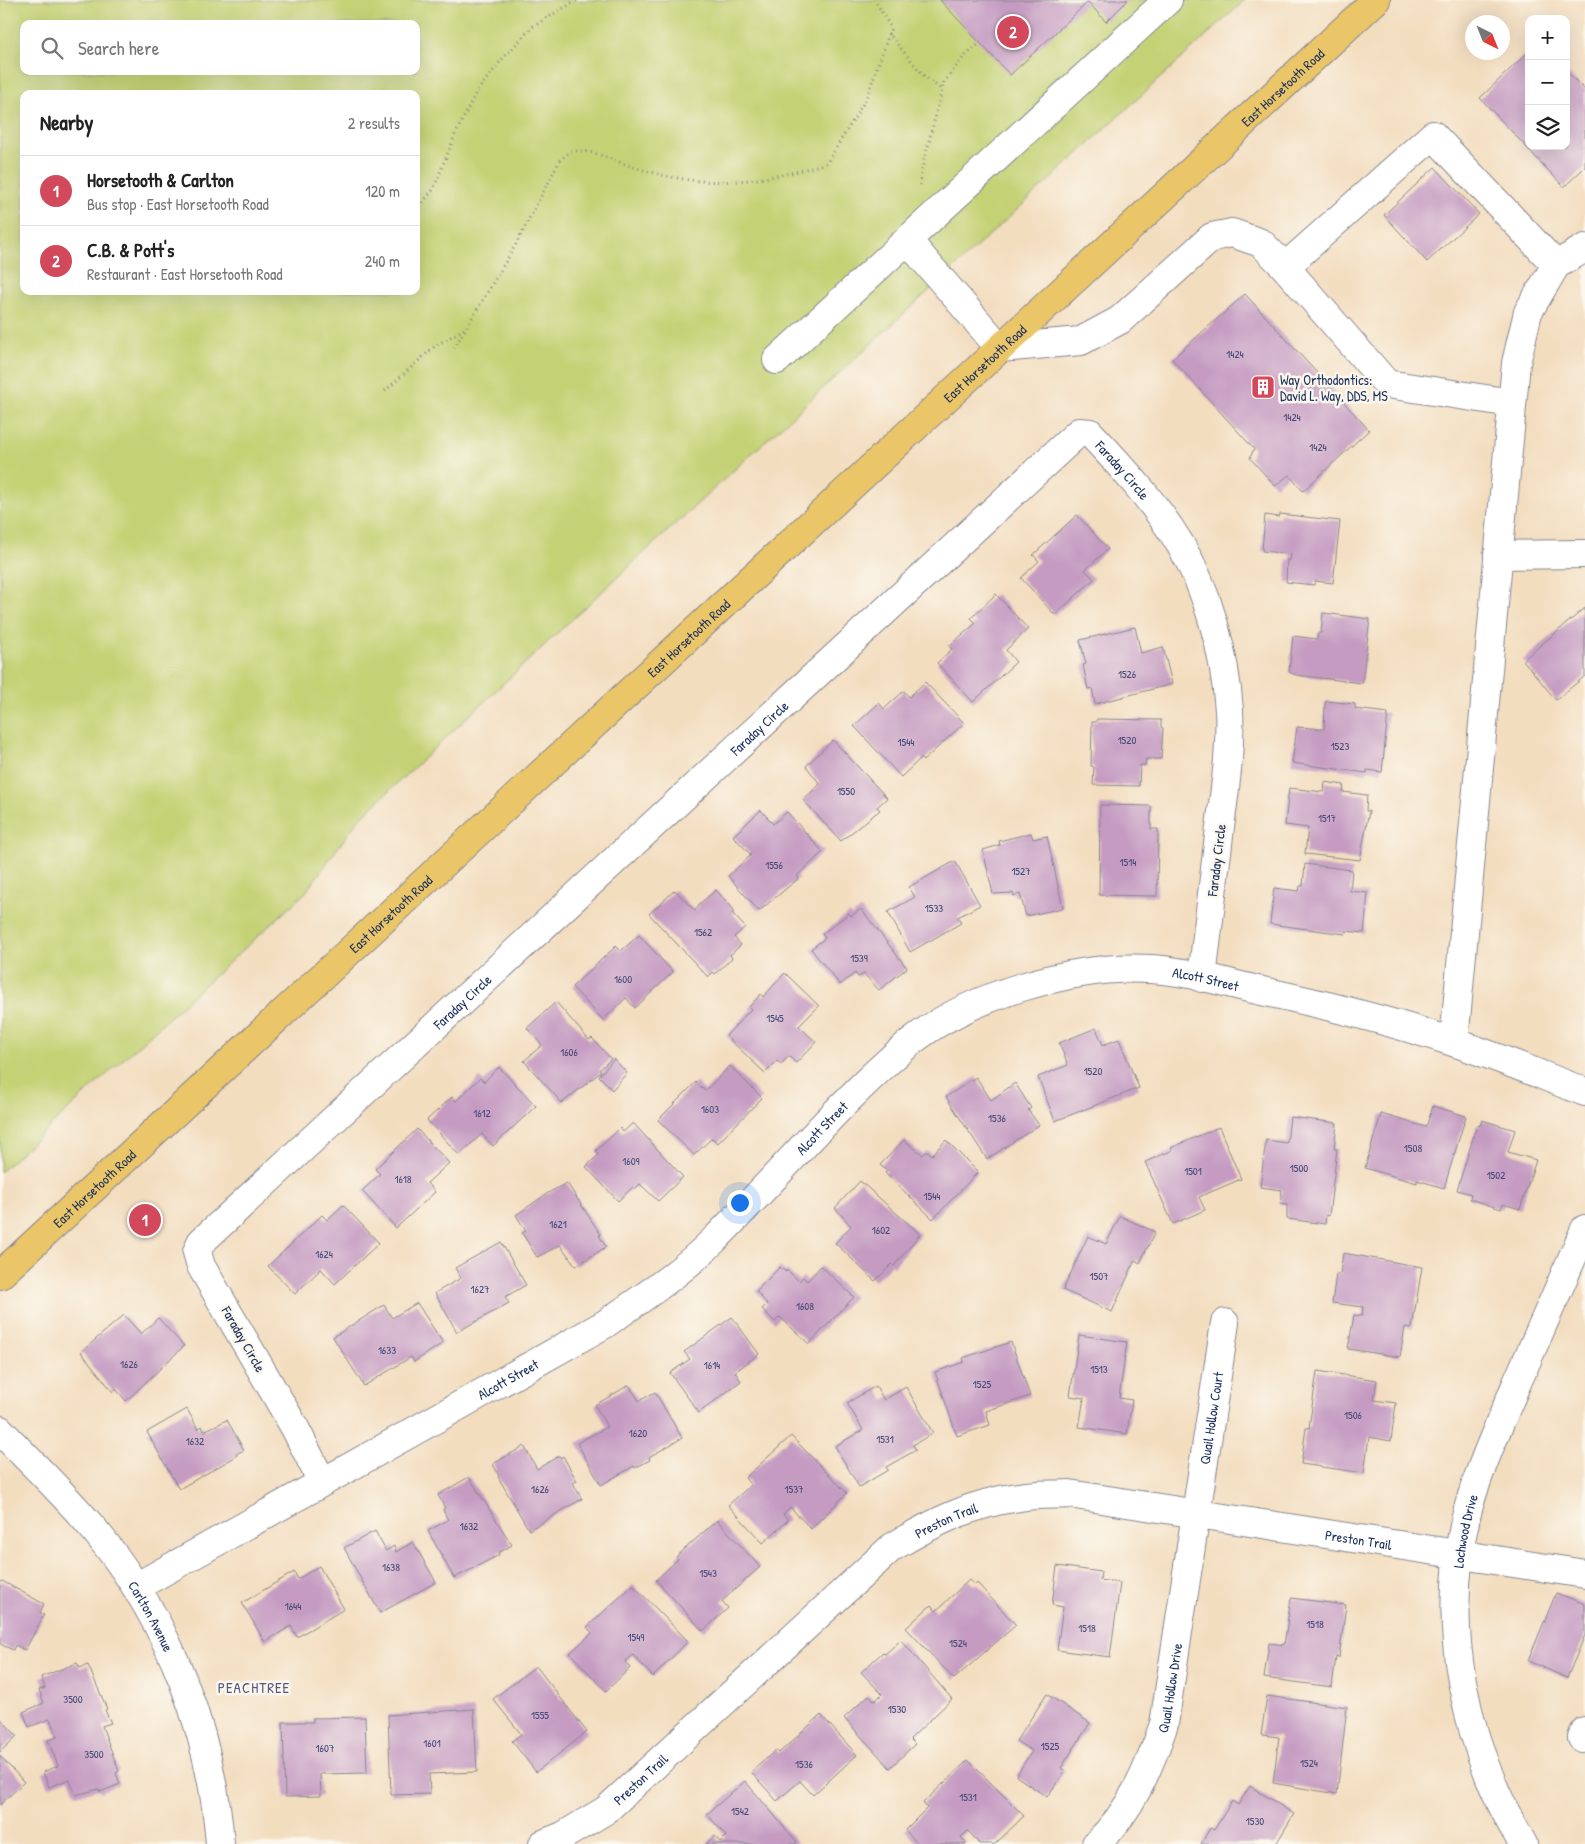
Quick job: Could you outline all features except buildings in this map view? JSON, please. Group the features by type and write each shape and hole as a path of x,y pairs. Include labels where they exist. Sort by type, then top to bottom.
{"main road":[{"name":"East Horsetooth Road","path":"0,1275 1376,0"}],"street":[{"path":"777,360 1168,0"},
{"path":"1285,267 1433,135 1556,265"},
{"path":"912,237 1000,348 1081,341 1120,320 1212,238 1232,233 1261,243 1285,267 1387,384 1512,403"},
{"path":"1454,1042 1516,364 1528,312 1556,265 1585,248"},
{"name":"Faraday Circle","path":"322,1482 295,1428 201,1266 196,1252 201,1242 1080,432 1090,433 1126,471 1157,508 1181,546 1205,598 1222,663 1229,711 1228,768 1202,978"},
{"path":"1498,555 1585,554"},
{"name":"Alcott Street","path":"136,1587 605,1324 652,1291 710,1244 860,1087 910,1043 943,1020 995,996 1042,981 1107,970 1152,969 1347,1010 1454,1042 1585,1092"},
{"name":"Lochwood Drive","path":"1524,1844 1505,1814 1486,1772 1470,1722 1460,1670 1456,1602 1460,1556 1468,1510 1482,1464 1585,1229"},
{"name":"Quail Hollow Court","path":"1196,1514 1225,1323"},
{"name":"Carlton Avenue","path":"0,1430 101,1537 136,1587 180,1672 202,1736 218,1812 220,1844"},
{"name":"Preston Trail","path":"543,1844 563,1836 606,1810 874,1561 891,1548 934,1522 971,1507 1019,1497 1069,1494 1585,1574"},
{"name":"Quail Hollow Drive","path":"1096,1844 1127,1807 1149,1768 1164,1724 1196,1514"}],"path":[{"path":"420,205 433,190 477,91 504,57 532,27 577,0"},
{"path":"454,348 515,246 560,160 571,151 588,150 624,164 677,178 731,182 785,176 827,163 866,98 891,28 876,0"},
{"path":"888,32 924,76 942,90"},
{"path":"912,237 921,173 944,82 963,58 980,43"},
{"path":"385,392 435,346 466,328"}],"green space":[{"path":"0,0 1245,0 583,609 358,820 305,893 0,1172"}],"place":[{"name":"C.B. & Pott's","path":"1013,32"},
{"name":"Way Orthodontics: David L. Way, DDS, MS","path":"1263,387"},
{"name":"Horsetooth & Carlton","path":"145,1220"}],"district":[{"name":"PEACHTREE","path":"254,1687"}]}
